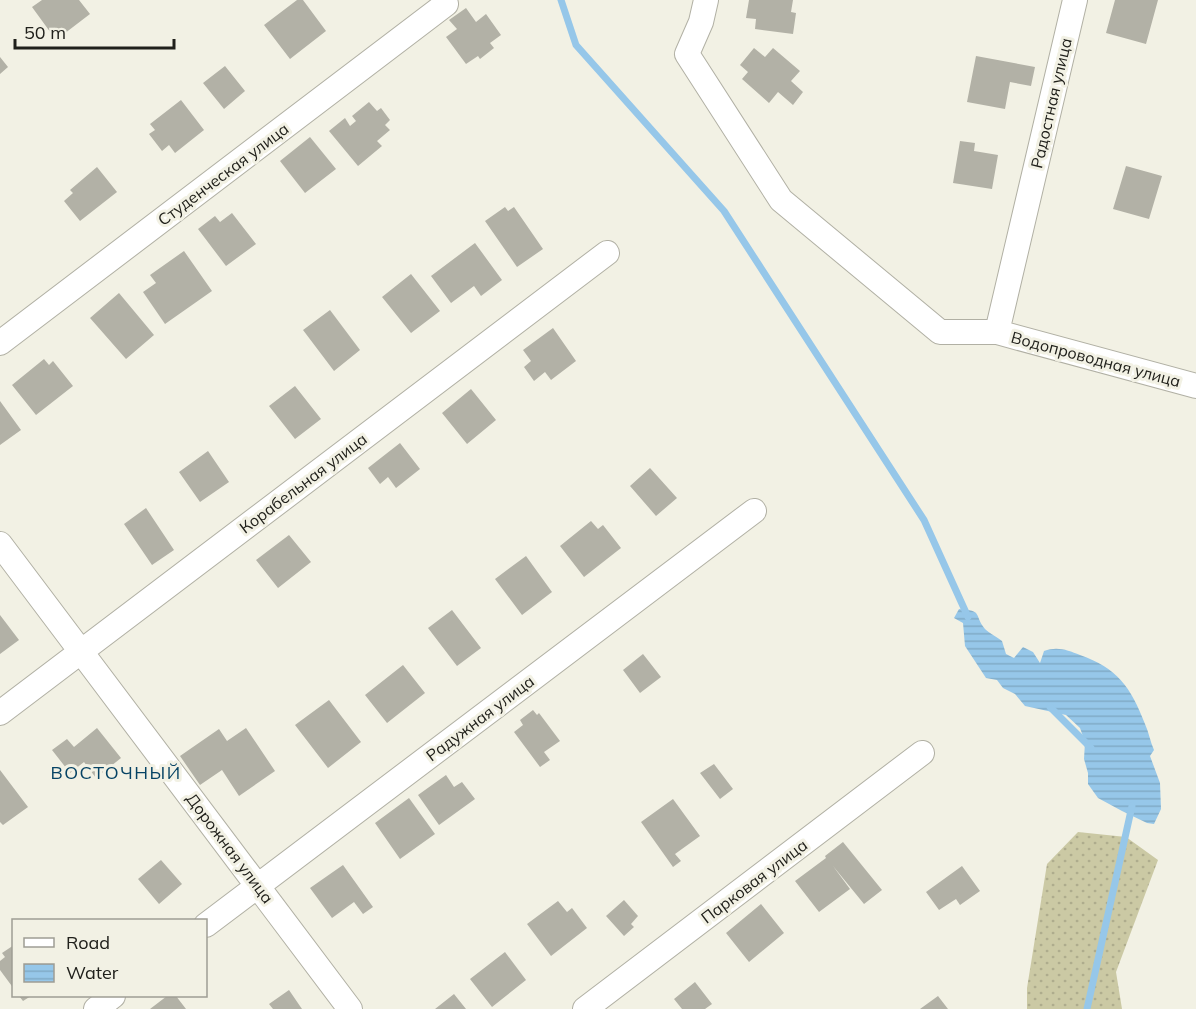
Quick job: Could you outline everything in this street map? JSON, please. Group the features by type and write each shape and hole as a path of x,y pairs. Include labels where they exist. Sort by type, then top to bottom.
{"street":[{"name":"Водопроводная улица","path":"706,0 701,22 687,54 781,200 940,332 997,332 1196,386"},
{"name":"Радостная улица","path":"997,332 1075,0"},
{"name":"Студенческая улица","path":"0,343 447,4"},
{"name":"Корабельная улица","path":"0,713 608,253"},
{"name":"Радужная улица","path":"207,924 754,512"},
{"name":"Дорожная улица","path":"0,544 350,1009"},
{"name":"Парковая улица","path":"585,1009 922,753"},
{"path":"96,1009 112,997"}],"shaded area":[{"path":"1078,832 1126,837 1158,860 1116,972 1122,1009 1027,1009 1027,988 1047,864"}],"water":[{"path":"959,609 975,612 985,629 1002,641 1006,654 1014,658 1023,647 1033,652 1040,663 1044,651 1062,649 1093,660 1121,680 1140,711 1154,750 1150,756 1160,783 1161,809 1154,824 1147,823 1098,798 1088,784 1084,759 1085,742 1080,728 1066,715 1025,706 1015,694 1003,688 997,680 986,678 965,646 963,623 954,618"}],"building":[{"path":"42,0 79,0 90,14 56,40 32,7"},
{"path":"297,0 303,0 326,31 290,59 264,25"},
{"path":"749,0 793,0 791,12 796,13 793,34 755,29 756,19 746,18"},
{"path":"1115,0 1158,0 1146,44 1106,33"},
{"path":"466,8 476,22 486,14 501,35 490,43 494,48 480,59 478,56 466,64 446,37 457,29 449,20"},
{"path":"754,48 765,57 773,48 800,71 791,81 803,92 793,105 778,92 769,103 742,79 748,72 740,65"},
{"path":"976,56 1035,67 1031,86 1010,82 1005,109 967,102"},
{"path":"0,57 8,67 0,74"},
{"path":"225,66 245,91 224,109 203,83"},
{"path":"181,100 204,130 175,153 169,145 162,151 149,134 155,130 150,124"},
{"path":"369,102 377,111 381,108 390,120 385,125 390,130 377,141 382,146 358,166 329,131 345,118 350,126 356,121 352,116"},
{"path":"310,137 336,169 305,193 280,161"},
{"path":"960,141 975,143 974,151 998,155 992,189 953,183"},
{"path":"1126,166 1162,176 1149,219 1113,209"},
{"path":"97,167 117,192 80,221 64,201 73,193 70,190"},
{"path":"505,207 508,211 514,207 543,249 517,267 485,221"},
{"path":"232,213 256,244 226,266 198,229 215,216 220,222"},
{"path":"475,243 502,280 481,296 474,286 451,303 431,276"},
{"path":"184,251 212,291 165,324 143,292 156,283 150,275"},
{"path":"411,274 440,311 411,333 382,297"},
{"path":"119,293 154,335 126,359 90,318"},
{"path":"330,310 360,350 334,371 303,330"},
{"path":"553,328 576,361 551,380 545,372 534,381 524,367 531,361 523,350"},
{"path":"44,359 49,365 53,361 73,386 36,415 12,385"},
{"path":"295,386 321,419 295,439 269,406"},
{"path":"471,389 496,420 467,444 442,413"},
{"path":"0,401 21,430 0,445"},
{"path":"400,443 420,469 396,488 388,477 380,484 368,468"},
{"path":"208,451 229,482 200,502 179,472"},
{"path":"650,468 677,498 656,516 630,486"},
{"path":"146,508 174,550 152,565 124,524"},
{"path":"591,521 598,529 603,525 621,548 584,577 560,546"},
{"path":"289,535 311,562 278,588 256,560"},
{"path":"526,556 552,592 522,615 495,579"},
{"path":"452,610 481,648 457,666 428,628"},
{"path":"0,615 19,640 0,654"},
{"path":"643,654 661,677 640,693 623,670"},
{"path":"403,665 425,693 387,723 365,695"},
{"path":"329,700 361,742 328,768 295,725"},
{"path":"533,710 537,715 539,713 560,741 544,752 550,760 540,767 514,732 523,725 520,720"},
{"path":"97,728 121,758 96,778 84,762 70,773 52,750 67,739 74,747"},
{"path":"246,728 275,771 239,796 222,770 200,785 180,756 219,729 227,741"},
{"path":"714,764 733,789 720,799 700,773"},
{"path":"0,770 28,807 3,825 0,822"},
{"path":"446,775 454,787 462,782 475,799 439,825 418,795"},
{"path":"409,798 435,834 400,859 375,823"},
{"path":"673,799 700,836 675,854 681,861 673,867 641,822"},
{"path":"843,842 882,890 864,904 833,866 850,889 819,912 795,881"},
{"path":"161,860 182,884 159,904 138,879"},
{"path":"343,865 373,907 363,914 354,902 332,918 310,888"},
{"path":"962,866 980,891 960,905 956,899 939,910 926,892"},
{"path":"624,900 638,916 631,924 634,927 624,936 606,916"},
{"path":"558,901 567,912 572,908 587,928 551,956 527,924"},
{"path":"761,904 784,933 749,962 726,933"},
{"path":"12,946 12,986 0,970 0,961 5,957 2,953"},
{"path":"505,952 526,980 492,1007 470,979"},
{"path":"695,982 712,1004 705,1009 682,1009 674,999"},
{"path":"289,990 302,1009 273,1009 269,1004"},
{"path":"454,994 466,1009 435,1009"},
{"path":"938,996 948,1009 920,1009"},
{"path":"166,997 177,997 186,1009 150,1009"}],"waterway":[{"path":"561,0 576,45 724,211 924,520 968,617"},
{"path":"1050,707 1091,748"},
{"path":"1087,1009 1132,806"}],"district":[{"name":"ВОСТОЧНЫЙ","path":"116,772"}]}
